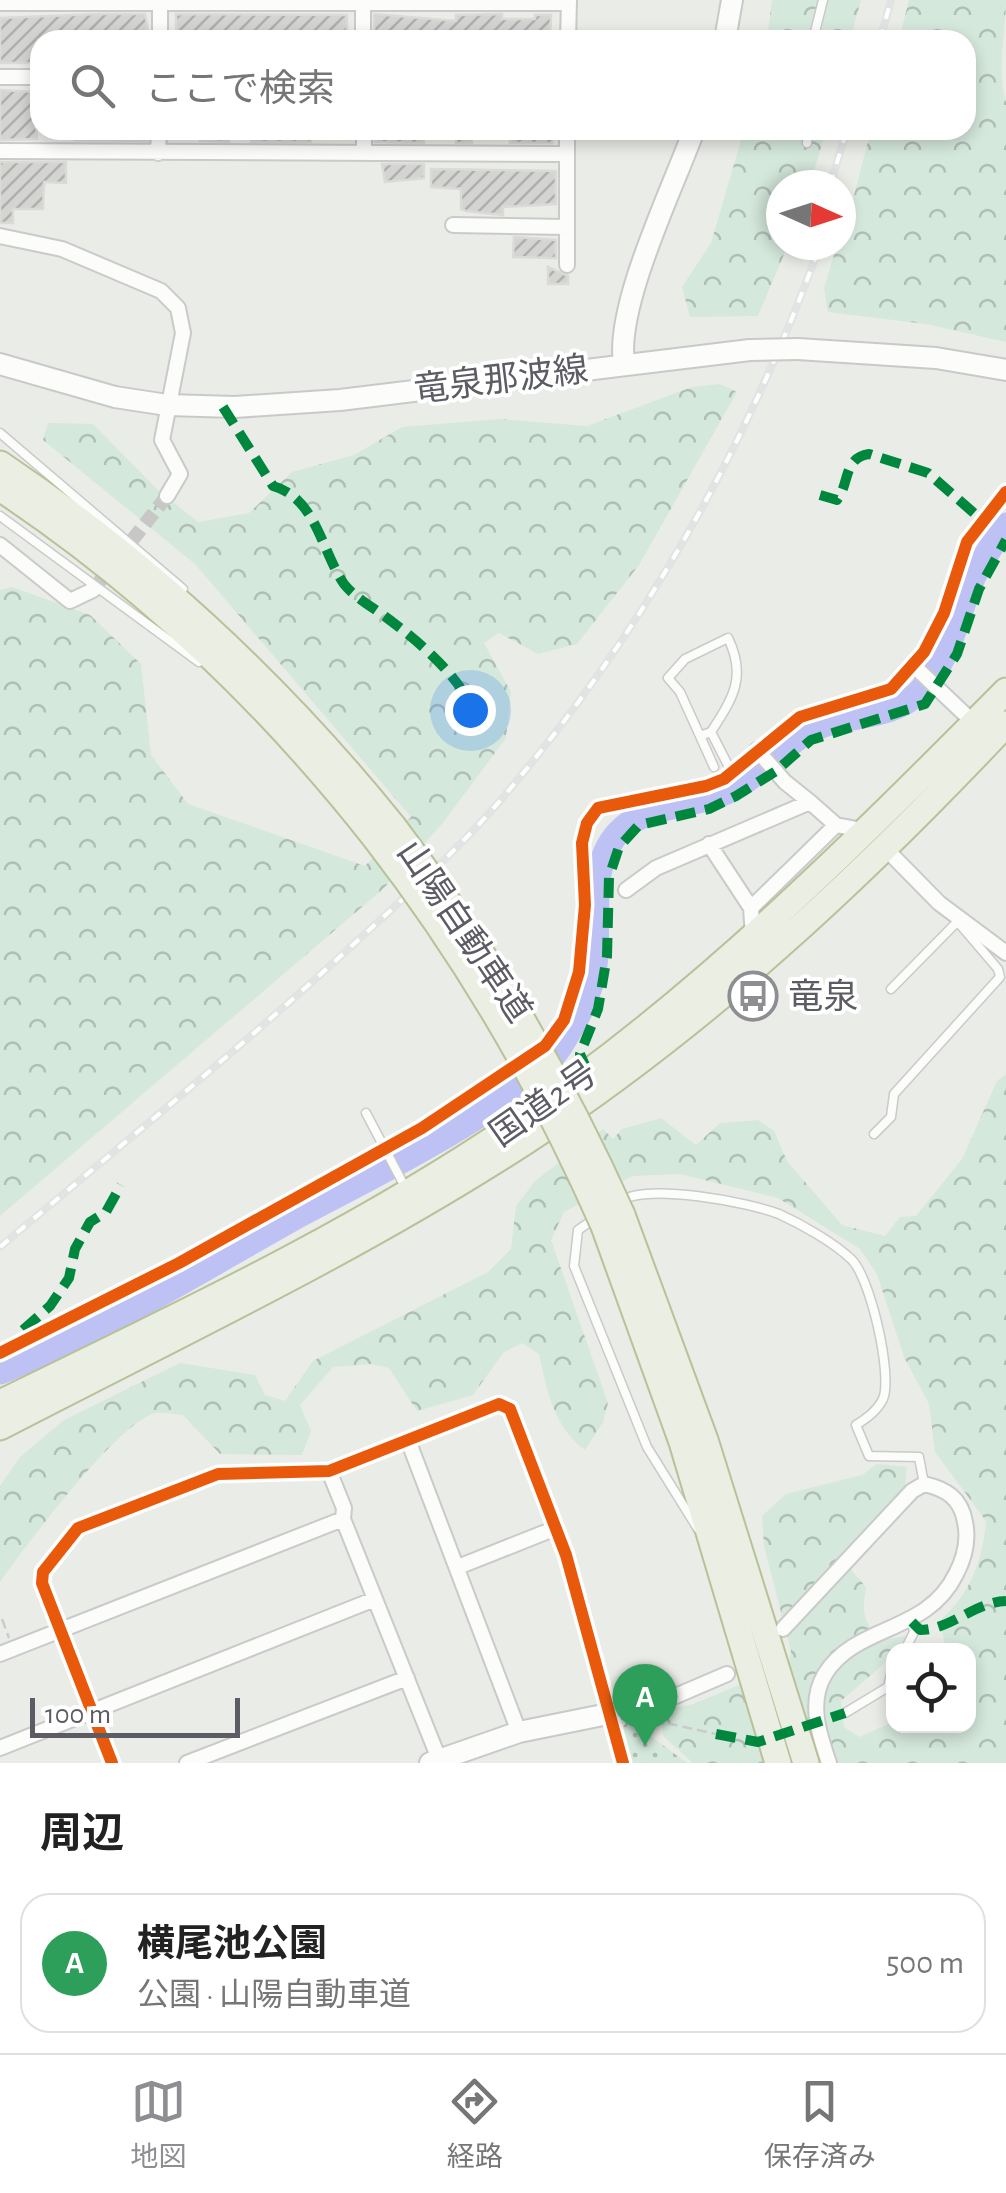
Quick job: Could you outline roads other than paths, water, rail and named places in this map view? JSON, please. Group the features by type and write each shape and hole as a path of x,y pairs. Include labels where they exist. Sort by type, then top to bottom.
{"highway":[{"name":"山陽自動車道","path":"0,464 166,590 256,672 385,832 506,1028 613,1220 705,1440 806,1763"},
{"name":"山陽自動車道","path":"0,488 95,558 319,754"},
{"name":"国道2号","path":"0,1404 213,1298 402,1183 520,1122 600,1063 753,937 1006,691"},
{"name":"国道2号","path":"0,1427 273,1286 528,1139 683,1028 887,850 1006,724"},
{"name":"山陽自動車道","path":"613,1220 778,1763"}],"main road":[{"path":"727,30 732,0"},
{"path":"624,363 621,346 628,310 690,140"},
{"name":"竜泉那波線","path":"0,364 67,386 167,405 291,405 750,350 798,349 936,358 1006,370"},
{"path":"434,1761 520,1732 608,1714"}],"street":[{"path":"0,2 569,2 568,30"},
{"path":"160,2 160,30"},
{"path":"363,2 363,30"},
{"path":"0,77 30,77"},
{"path":"158,140 158,152"},
{"path":"364,140 364,152"},
{"path":"567,140 567,265"},
{"path":"0,151 568,154"},
{"path":"454,226 567,227"},
{"path":"0,236 62,249 172,300 183,333 162,440 180,474 167,496"},
{"path":"0,1353 386,1151 555,1035 579,972 586,905 582,842 586,823 598,808 706,786 732,773 800,716 879,696 916,668 936,631 967,542 1006,492"},
{"path":"0,544 70,602 93,590"},
{"path":"916,668 974,724"},
{"path":"759,752 836,825 866,831 958,919 1006,953"},
{"path":"626,890 656,868 810,802"},
{"path":"751,908 836,825"},
{"path":"709,844 751,908 753,937"},
{"path":"112,1763 42,1583 43,1572 78,1528 218,1474 329,1471 499,1404 510,1409 556,1528 622,1763"},
{"path":"408,1440 520,1732"},
{"path":"329,1471 344,1508 343,1519 407,1678 434,1761"},
{"path":"782,1630 860,1542 924,1484 955,1498 965,1517 964,1559 936,1605 912,1622 861,1644 832,1664 823,1677 816,1713 829,1763"},
{"path":"7,1651 343,1519"},
{"path":"458,1567 556,1528"},
{"path":"0,1748 375,1599"},
{"path":"608,1714 698,1688 727,1674"},
{"path":"187,1763 407,1678"}],"lane":[{"path":"814,30 824,0"},
{"path":"807,140 807,144"},
{"path":"0,433 188,594"},
{"path":"0,516 184,649 319,754"},
{"path":"201,606 227,630"},
{"path":"700,736 711,732 738,690 738,658 728,638 685,659 668,678 680,692 714,767"},
{"path":"240,642 319,754"},
{"path":"711,732 732,773"},
{"path":"874,1134 890,1117 894,1094 1000,977 998,968 958,919 892,990"},
{"path":"366,1113 402,1183"},
{"path":"718,1557 648,1447 574,1266 578,1230 630,1194 647,1191 764,1209 852,1260 866,1281 887,1379 884,1398 873,1413 856,1425 868,1456 919,1458 924,1484"},
{"path":"908,1643 914,1632 912,1622"},
{"path":"845,1712 886,1688"}],"waterway":[{"path":"0,1372 113,1320 397,1164 476,1117 540,1070 566,1038 590,986 595,965 599,874 611,842 623,828 647,814 729,791 808,732 897,707 919,692 938,667 974,576 1006,525"}],"tunnel":[{"path":"93,590 167,496"}],"railway":[{"path":"883,30 891,0"},
{"path":"835,170 844,140"},
{"path":"0,1247 224,1058 391,910 492,810 545,746 640,613 682,543 758,398 814,260"}],"place":[{"name":"竜泉","path":"753,996"},
{"name":"横尾池公園","path":"645,1746"}]}
